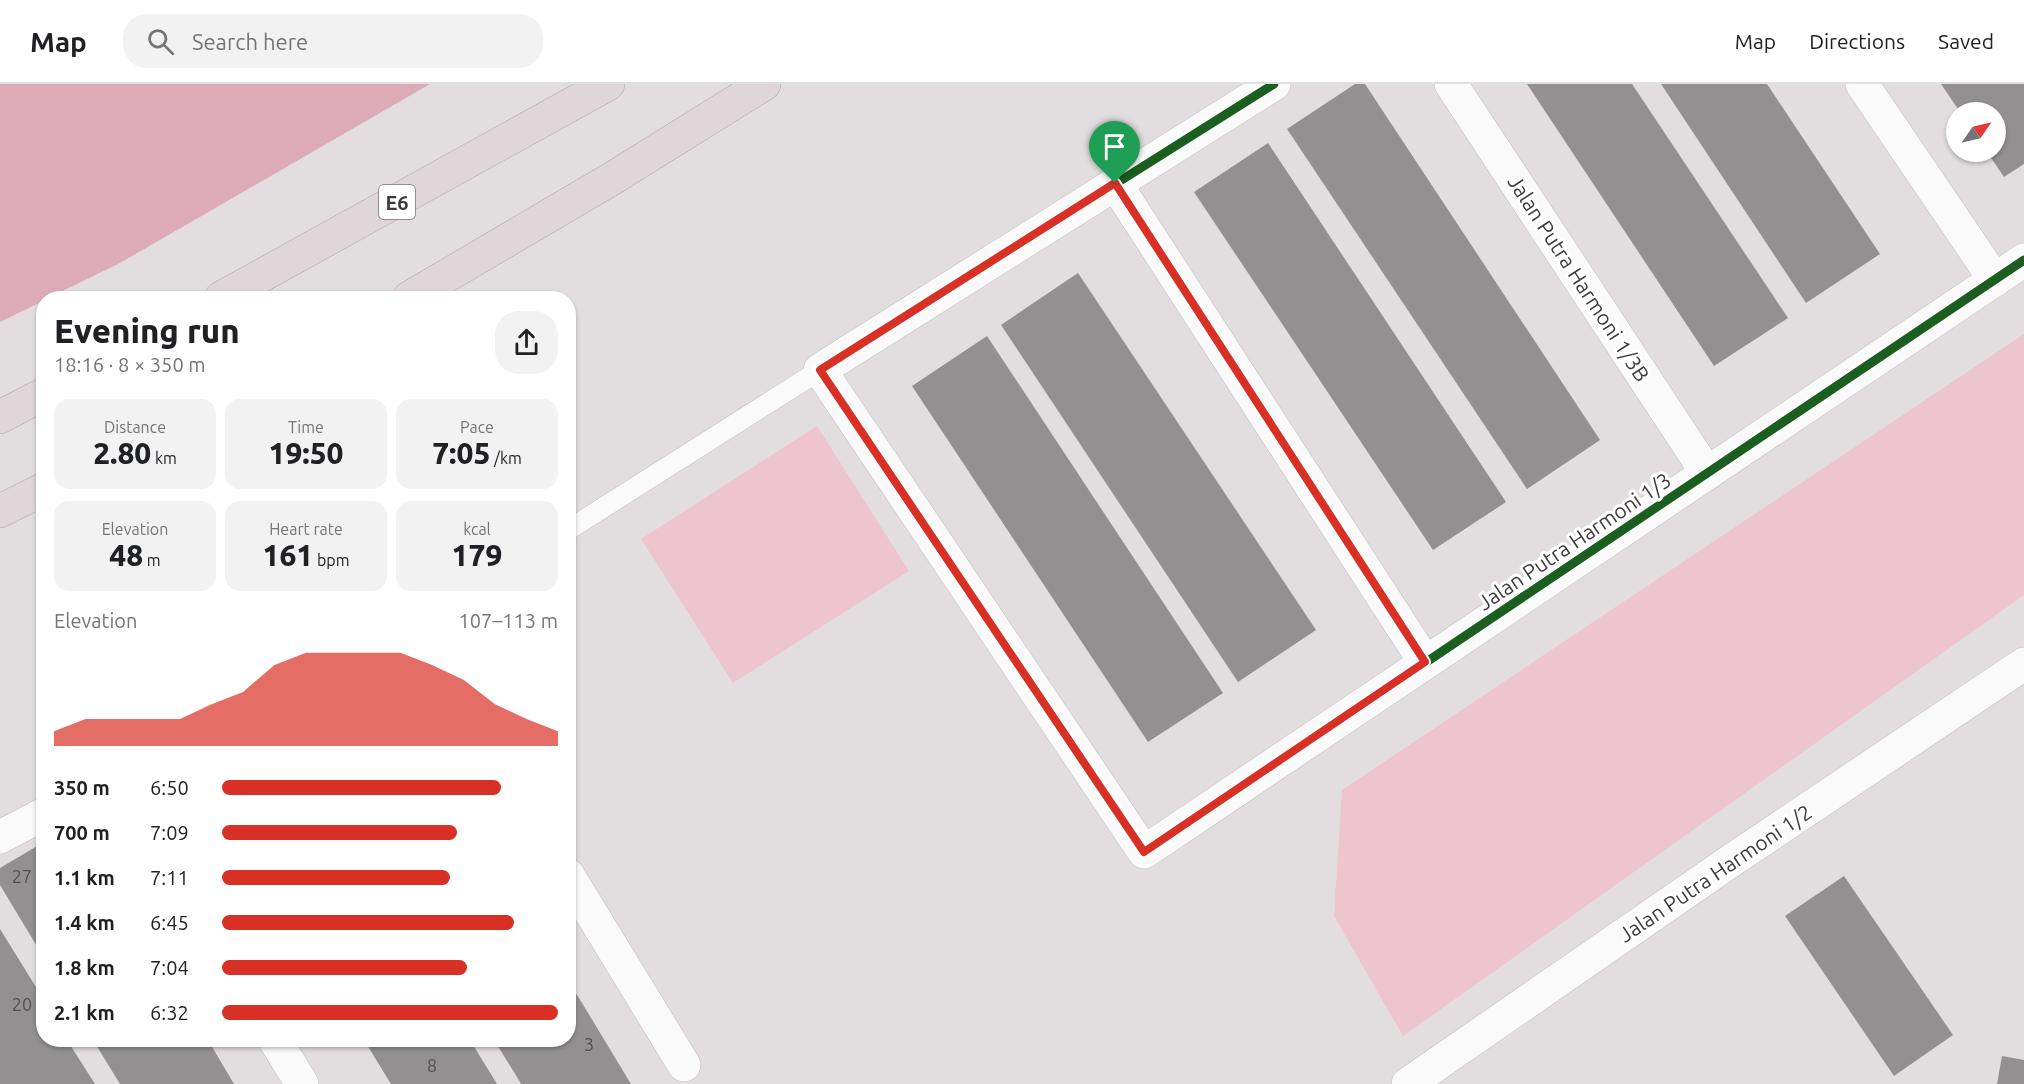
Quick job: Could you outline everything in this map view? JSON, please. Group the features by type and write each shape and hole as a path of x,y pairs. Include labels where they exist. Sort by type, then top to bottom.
{"highway":[{"name":"E6","path":"234,291 608,84"},
{"path":"421,291 613,178 764,84"},
{"path":"0,417 36,398"},
{"path":"0,511 36,493"}],"street":[{"path":"820,370 1274,84"},
{"name":"Jalan Putra Harmoni 1/3B","path":"1451,84 1707,473"},
{"path":"1862,84 1995,280"},
{"path":"1115,183 1425,662"},
{"name":"Jalan Putra Harmoni 1/3","path":"820,370 1144,852 2024,260"},
{"name":"Jalan Putra Harmoni 1/2","path":"1408,1084 1735,858 2024,664"},
{"path":"0,837 36,818"},
{"path":"576,888 684,1065"},
{"path":"279,1047 302,1084"}],"lane":[{"path":"576,525 820,370"}],"shaded area":[{"path":"0,84 430,84 120,263 62,291 36,291 36,304 0,322"},
{"path":"2024,334 2024,595 1403,1036 1334,916 1342,790"},
{"path":"817,426 909,571 733,683 641,539"}],"building":[{"path":"1355,84 1365,84 1600,440 1527,489 1287,129"},
{"path":"1527,84 1632,84 1788,318 1714,366"},
{"path":"1661,84 1767,84 1880,254 1806,303"},
{"path":"1941,84 2024,84 2024,164 2004,177 1994,162 2006,162 2006,102 1953,102"},
{"path":"1268,143 1506,502 1433,550 1194,192"},
{"path":"1078,273 1316,630 1238,682 1001,325"},
{"path":"987,336 1223,693 1148,742 912,386"},
{"path":"36,847 36,945 0,885 0,868"},
{"path":"1844,876 1953,1035 1894,1076 1785,916"},
{"path":"0,929 36,987 36,1047 71,1047 95,1084 0,1084"},
{"path":"576,994 631,1084 521,1084 498,1047 576,1047"},
{"path":"97,1047 212,1047 234,1084 120,1084"},
{"path":"368,1047 474,1047 497,1084 391,1084"},
{"path":"2002,1056 2024,1060 2024,1084 1997,1084"}],"cycle path":[{"path":"1274,84 820,370 1144,852 2024,260"}],"route":[{"path":"1115,183 1425,662 1144,852 820,370 1115,183"}]}
